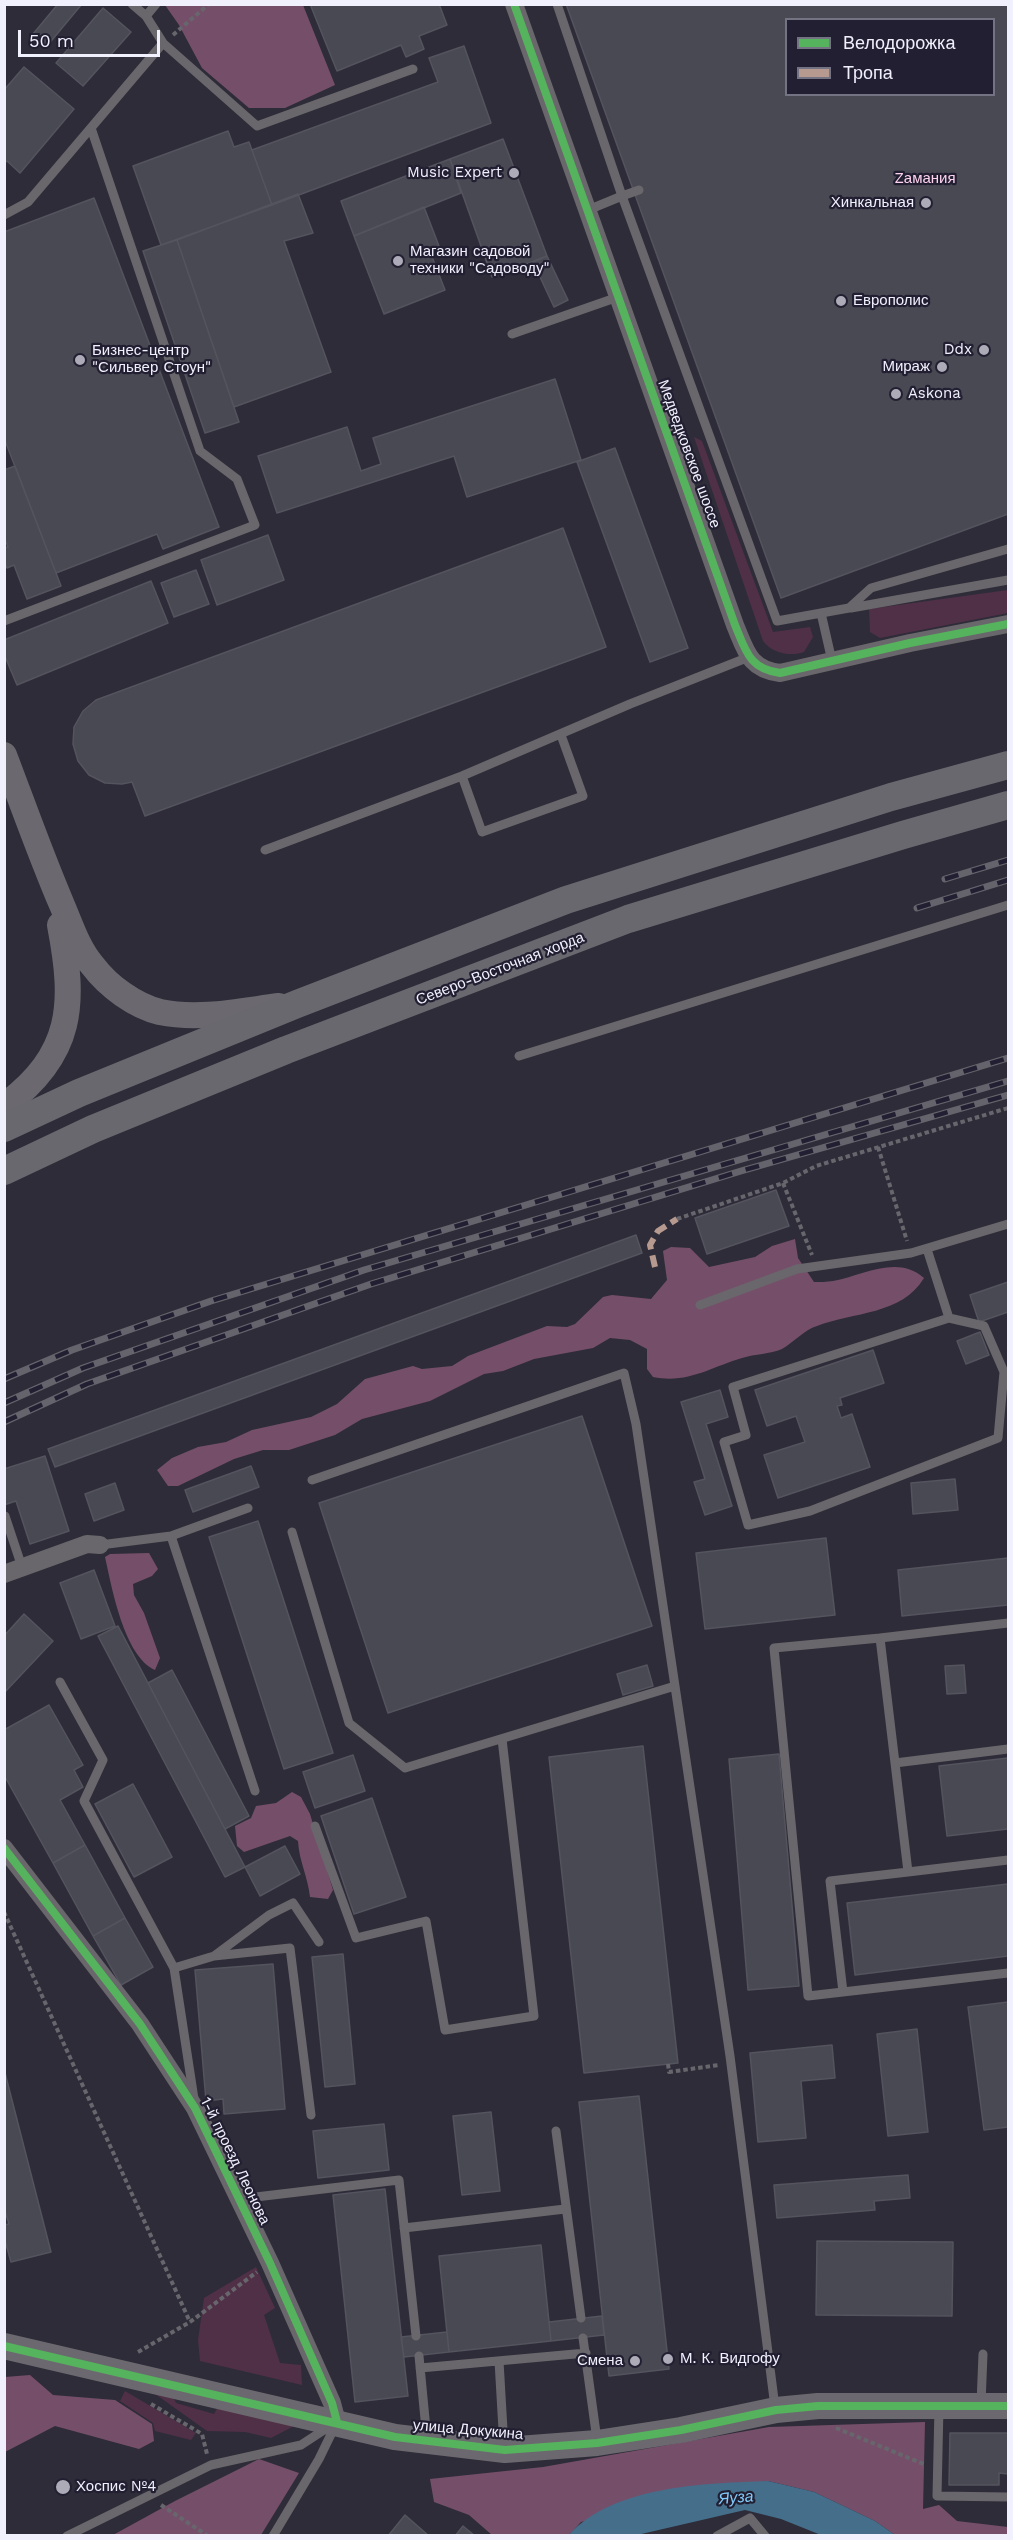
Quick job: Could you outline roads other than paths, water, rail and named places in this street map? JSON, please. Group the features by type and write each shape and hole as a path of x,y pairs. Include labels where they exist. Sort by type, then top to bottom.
{"main road":[{"path":"4,1128 79,1094 297,1004 566,900 891,797 1008,765"},
{"name":"Северо-Восточная хорда","path":"4,1171 93,1129 275,1055 628,919 1008,805"}],"street":[{"name":"Медведковское шоссе","path":"514,4 735,625 749,657"},
{"path":"749,657 757,666 768,672 780,673 910,643 1008,624"},
{"path":"4,755 51,880 79,945 93,967 113,987 135,1001 158,1011 191,1016 297,1004"},
{"path":"4,1106 23,1092 48,1064 62,1037 68,1009 69,977 51,880"},
{"path":"4,1574 87,1544 100,1545"},
{"name":"1-й проезд Леонова","path":"4,1848 140,2024 195,2108 270,2263 332,2403 337,2422"},
{"name":"улица Докукина","path":"4,2346 395,2437 505,2450 597,2442 681,2430 776,2410 818,2406 939,2404 1008,2406"}],"lane":[{"path":"132,4 146,16 163,43 257,126 413,69"},
{"path":"146,16 156,4"},
{"path":"557,4 622,196 777,621 1008,580"},
{"path":"4,214 28,202 163,43"},
{"path":"4,621 255,525 237,479 200,451 91,128"},
{"path":"588,210 639,190"},
{"path":"512,334 618,297"},
{"path":"849,608 871,588 912,574 1008,549"},
{"path":"821,613 832,661"},
{"path":"265,850 462,776 630,704 749,657"},
{"path":"462,776 482,832 583,796 561,735"},
{"path":"519,1056 1008,905"},
{"path":"700,1305 797,1269 911,1253 1008,1224"},
{"path":"927,1249 949,1318"},
{"path":"949,1318 984,1326 1004,1372 998,1438 810,1511 748,1526 724,1442 746,1435 733,1387 949,1318"},
{"path":"312,1480 624,1373 636,1424 730,2056 776,2410"},
{"path":"100,1545 171,1536 248,1508"},
{"path":"5,1516 22,1567"},
{"path":"292,1532 349,1723 405,1768 675,1686"},
{"path":"171,1536 255,1791"},
{"path":"1008,1623 774,1648 808,1996 1008,1973"},
{"path":"880,1638 908,1872"},
{"path":"60,1682 103,1760 84,1801 174,1968 195,2108"},
{"path":"315,1826 356,1938 426,1921 445,2030 534,2016 502,1739"},
{"path":"895,1763 1008,1749"},
{"path":"843,1992 830,1881 1008,1860"},
{"path":"214,1956 269,1915 293,1903 319,1942"},
{"path":"174,1968 214,1956 290,1948 311,2115"},
{"path":"556,2131 581,2318"},
{"path":"239,2199 399,2180 416,2336"},
{"path":"404,2228 565,2209"},
{"path":"583,2337 597,2442"},
{"path":"420,2368 586,2353"},
{"path":"981,2406 983,2354"},
{"path":"419,2356 427,2442"},
{"path":"499,2361 505,2450"},
{"path":"939,2404 938,2496 1008,2497"},
{"path":"67,2535 211,2465 301,2445 337,2422"},
{"path":"273,2535 319,2459 337,2422"},
{"path":"717,2535 750,2518 765,2535"}],"water":[{"name":"Яуза","path":"768,2481 814,2492 875,2521 895,2535 821,2535 781,2519 745,2510 637,2535 569,2535 587,2519 610,2506 635,2497 689,2486"}],"railway":[{"path":"945,879 1008,860"},
{"path":"917,908 1008,880"},
{"path":"4,1379 72,1350 211,1301 1008,1058"},
{"path":"4,1403 83,1368 364,1270 1008,1081"},
{"path":"4,1422 87,1384 371,1284 741,1171 1008,1095"}],"place":[{"name":"Music Expert","path":"514,173"},
{"name":"Хинкальная","path":"926,203"},
{"name":"Магазин садовой техники \"Садоводу\"","path":"398,261"},
{"name":"Европолис","path":"841,301"},
{"name":"Ddx","path":"984,350"},
{"name":"Бизнес-центр \"Сильвер Стоун\"","path":"80,360"},
{"name":"Мираж","path":"942,367"},
{"name":"Askona","path":"896,394"},
{"name":"М. К. Видгофу","path":"668,2359"},
{"name":"Смена","path":"635,2361"},
{"name":"Хоспис №4","path":"63,2487"}],"park label":[{"name":"Zамания","path":"925,179"}]}
